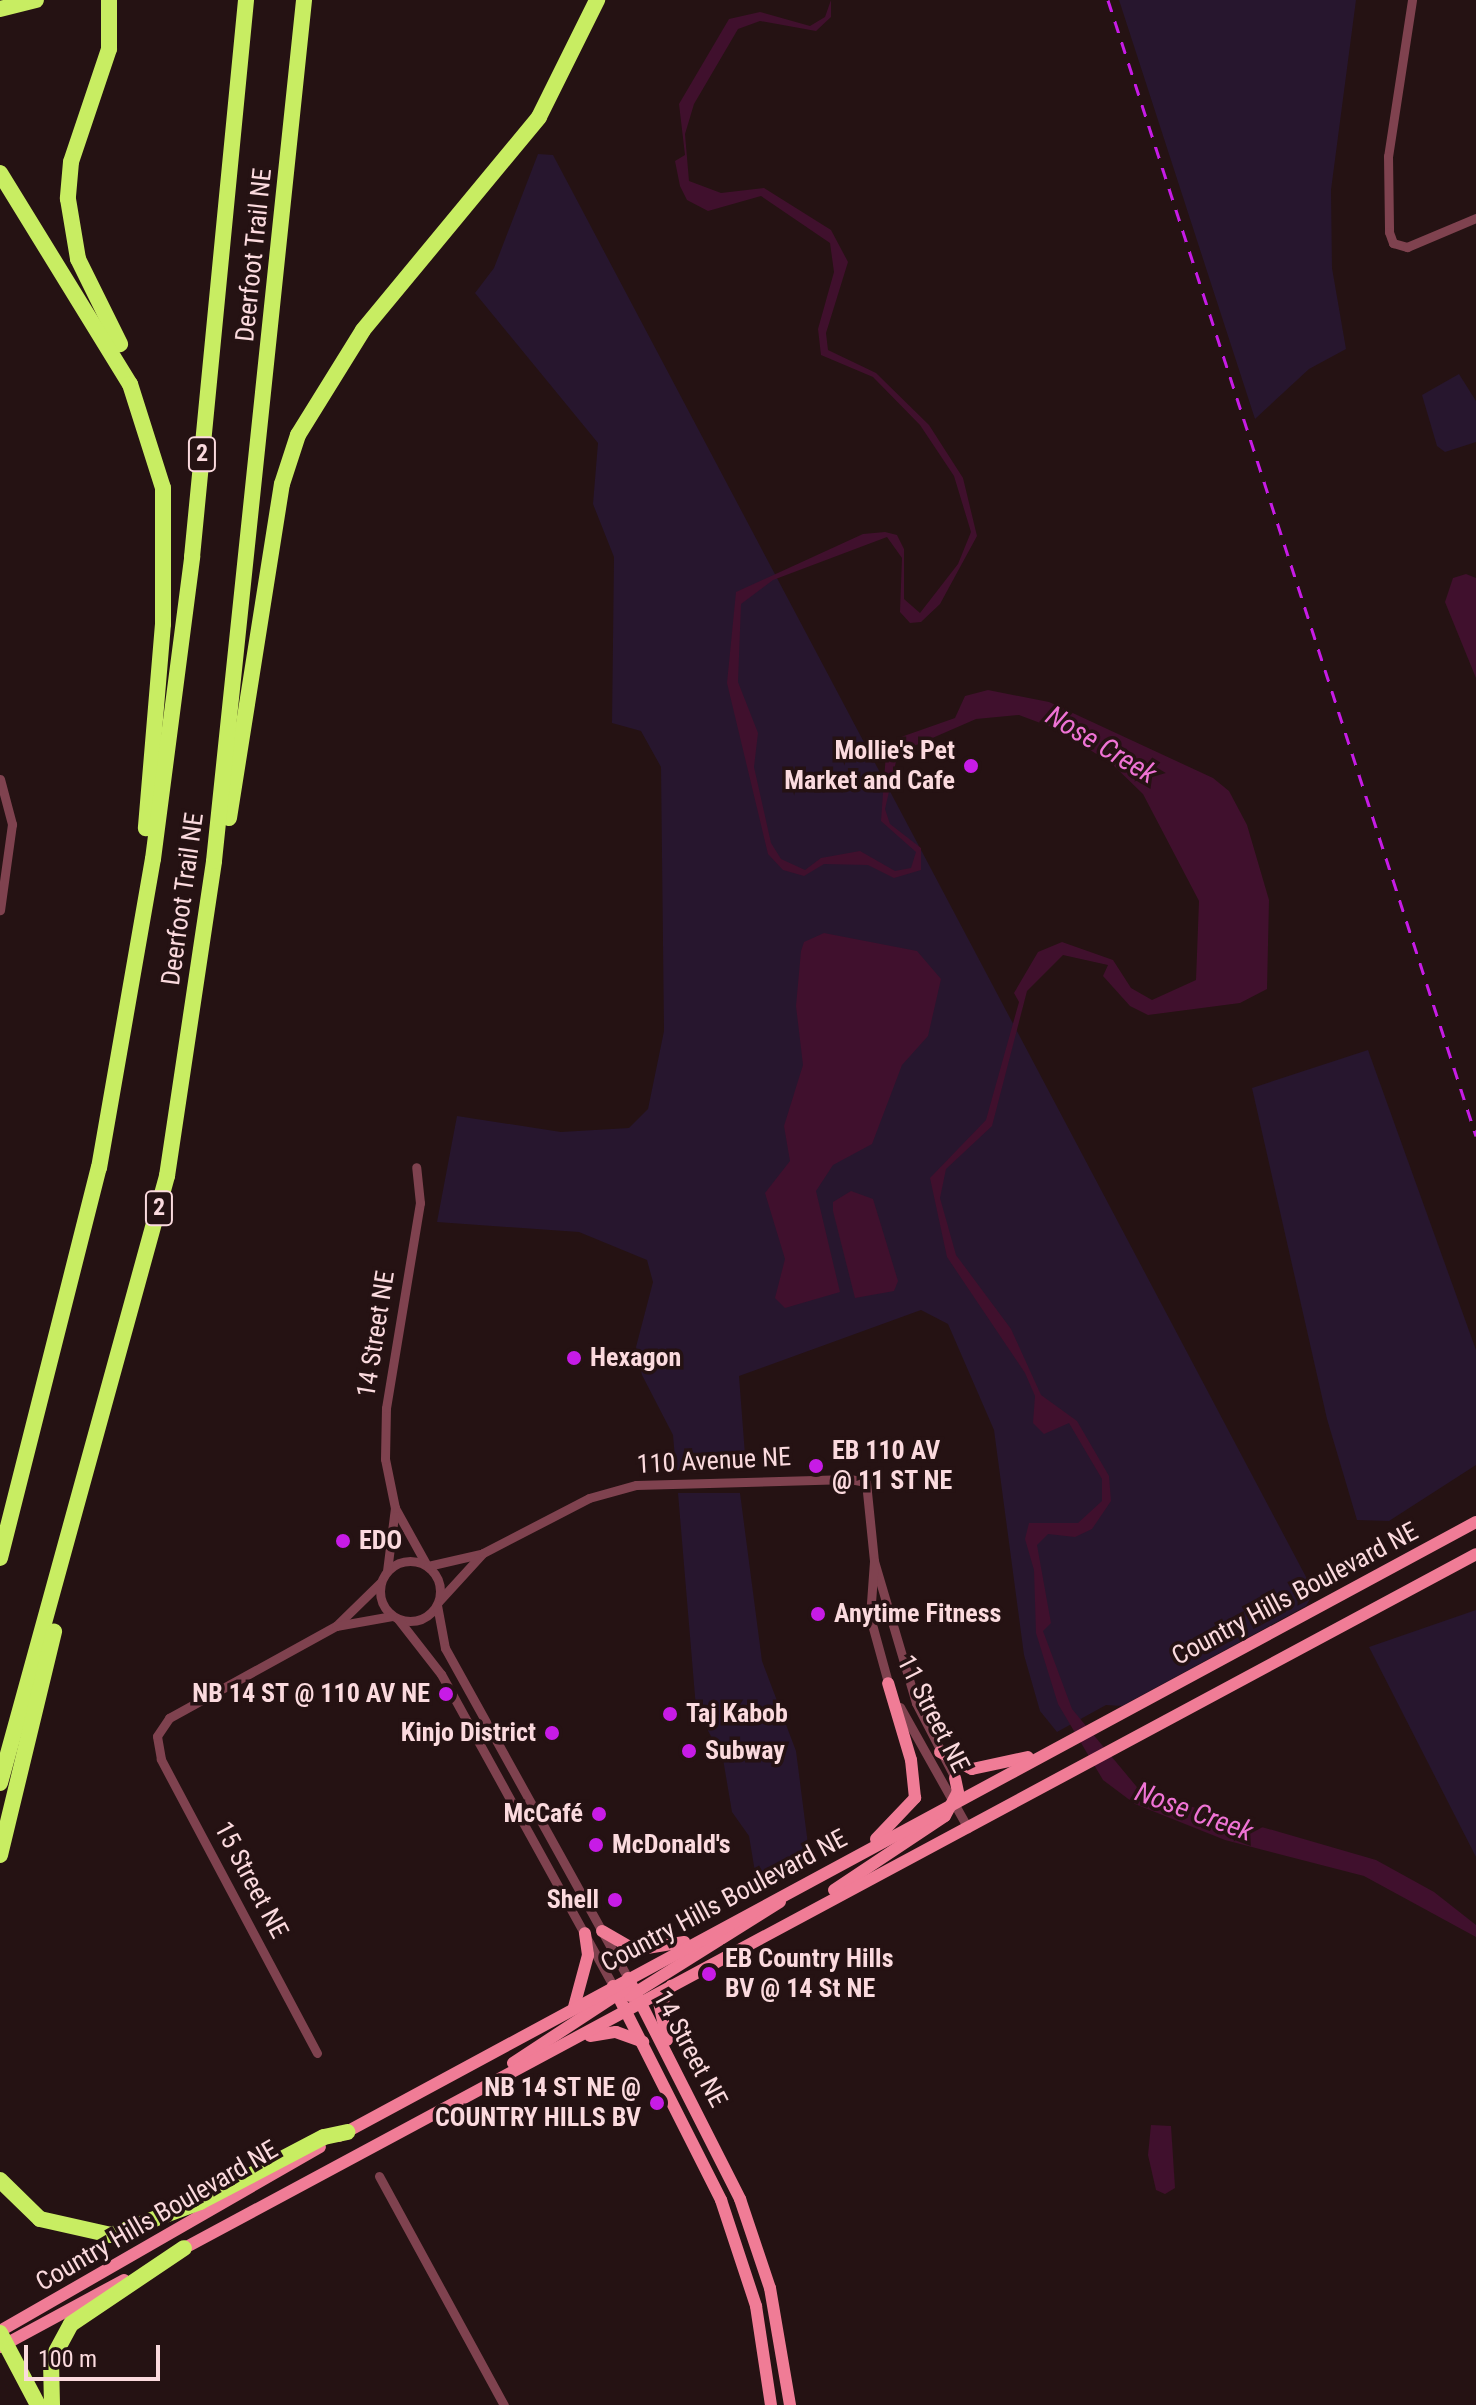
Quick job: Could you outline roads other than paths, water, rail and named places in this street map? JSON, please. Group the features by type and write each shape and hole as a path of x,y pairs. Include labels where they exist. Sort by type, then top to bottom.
{"highway":[{"path":"0,9 36,0"},
{"path":"109,0 109,49 71,162 69,221 78,259 149,409 163,488 162,637 143,907"},
{"name":"Deerfoot Trail NE","path":"0,1558 99,1168 143,907 192,557 246,0"},
{"name":"Deerfoot Trail NE","path":"0,1783 85,1488 167,1176 214,861 304,0"},
{"path":"577,51 591,0"},
{"path":"214,861 227,833 274,531 298,435 363,330 527,134 577,51 597,0"},
{"path":"0,173 130,384 163,488"},
{"path":"0,1855 85,1488"},
{"path":"0,2180 40,2219 111,2235 200,2202 324,2137 347,2132"},
{"path":"52,2405 51,2361 71,2324 184,2248"},
{"path":"1,2339 38,2405"}],"main road":[{"name":"Country Hills Boulevard NE","path":"1,2339 347,2132 574,2007 616,1991 628,1978 1476,1522"},
{"name":"Country Hills Boulevard NE","path":"1,2339 184,2248 626,2010 638,1997 672,1985 823,1901 968,1828 1476,1554"},
{"path":"859,1853 909,1811 915,1798 911,1760 888,1683"},
{"path":"940,1752 972,1769 1058,1747"},
{"path":"823,1901 945,1816 953,1804 955,1778"},
{"path":"638,1997 762,1916 807,1881"},
{"path":"602,1931 626,1948 650,1951 706,1936"},
{"path":"574,2007 588,1955 585,1933"},
{"name":"14 Street NE","path":"628,1978 727,2169 763,2261 790,2405"},
{"path":"670,2055 660,2006 672,1985"},
{"path":"471,2093 616,1991"},
{"name":"14 Street NE","path":"616,1991 693,2139 742,2259 771,2405"},
{"path":"553,2049 605,2031 643,2042"}],"street":[{"path":"1412,0 1388,156 1389,232 1393,243 1407,247 1476,218"},
{"path":"0,779 12,824 0,910"},
{"name":"14 Street NE","path":"416,1167 420,1203 386,1408 385,1459 395,1508 427,1565"},
{"name":"110 Avenue NE","path":"427,1565 483,1553 564,1507 636,1485 866,1482 874,1561"},
{"name":"14 Street NE","path":"387,1571 395,1508"},
{"name":"110 Avenue NE","path":"438,1603 483,1553"},
{"path":"405,1560 427,1565 440,1582 438,1603 416,1621 395,1617 336,1626 381,1582 387,1571 405,1560"},
{"name":"11 Street NE","path":"874,1561 870,1617 888,1683 968,1828"},
{"name":"11 Street NE","path":"874,1561 894,1644 940,1752 955,1778"},
{"path":"381,1582 383,1604 395,1617"},
{"name":"14 Street NE","path":"438,1603 445,1648 498,1737 628,1978"},
{"name":"14 Street NE","path":"395,1617 441,1674 616,1991"},
{"name":"15 Street NE","path":"317,2053 159,1753 161,1726 336,1626"},
{"path":"469,1724 498,1737"},
{"path":"379,2176 504,2405"}],"water":[{"name":"Nose Creek","path":"831,0 831,17 816,31 760,21 738,29 694,104 685,134 689,181 721,193 764,188 831,230 848,262 826,333 828,350 876,373 929,425 963,478 977,536 940,604 921,622 910,623 900,612 902,558 887,537 773,580 741,604 738,682 758,733 754,767 771,843 781,859 805,870 821,858 860,851 895,871 911,868 916,852 881,821 886,753 901,737 955,718 965,696 988,690 1049,702 1213,778 1229,791 1247,825 1269,900 1267,989 1240,1003 1148,1015 1130,1006 1103,976 1108,965 1063,955 1027,991 992,1126 946,1169 940,1198 956,1255 1011,1329 1041,1395 1077,1421 1109,1476 1111,1501 1092,1529 1075,1537 1048,1534 1037,1545 1051,1623 1043,1631 1072,1709 1141,1792 1376,1860 1434,1892 1476,1925 1476,1937 1364,1876 1225,1840 1135,1804 1103,1780 1058,1704 1036,1633 1034,1570 1025,1539 1029,1523 1078,1523 1102,1501 1102,1479 1069,1423 1044,1434 1033,1423 1035,1396 1025,1373 947,1257 930,1178 986,1120 1019,1002 1014,993 1038,952 1062,942 1113,960 1131,988 1152,1000 1196,980 1199,901 1143,794 1112,764 1059,730 1019,715 976,719 898,753 885,809 890,824 921,848 921,870 894,878 868,865 824,864 804,876 783,870 768,854 727,683 736,592 863,534 885,532 897,535 904,549 904,599 920,613 958,564 971,532 954,476 920,425 873,377 821,355 818,329 834,272 830,243 761,196 708,211 687,200 680,186 675,161 685,155 679,104 729,19 760,12 810,26 825,17"},
{"path":"1466,574 1476,578 1476,678 1445,602 1453,578"},
{"path":"824,933 917,951 941,979 928,1036 902,1065 872,1144 833,1165 816,1191 840,1292 785,1308 775,1298 785,1259 765,1193 790,1161 784,1126 803,1065 796,1006 801,951 804,942"},
{"path":"851,1191 873,1199 898,1281 894,1291 855,1298 833,1211 833,1202"},
{"path":"1151,2125 1171,2126 1175,2188 1165,2194 1156,2190 1148,2155"}],"railway":[{"path":"1108,0 1476,1136"}],"place":[{"name":"Mollie's Pet Market and Cafe","path":"971,766"},
{"name":"Hexagon","path":"574,1358"},
{"name":"EB 110 AV @ 11 ST NE","path":"816,1466"},
{"name":"EDO","path":"343,1541"},
{"name":"Anytime Fitness","path":"818,1614"},
{"name":"NB 14 ST @ 110 AV NE","path":"446,1694"},
{"name":"Taj Kabob","path":"670,1714"},
{"name":"Kinjo District","path":"552,1733"},
{"name":"Subway","path":"689,1751"},
{"name":"McCafé","path":"599,1814"},
{"name":"McDonald's","path":"596,1845"},
{"name":"Shell","path":"615,1900"},
{"name":"EB Country Hills BV @ 14 St NE","path":"709,1974"},
{"name":"NB 14 ST NE @ COUNTRY HILLS BV","path":"657,2103"}]}
